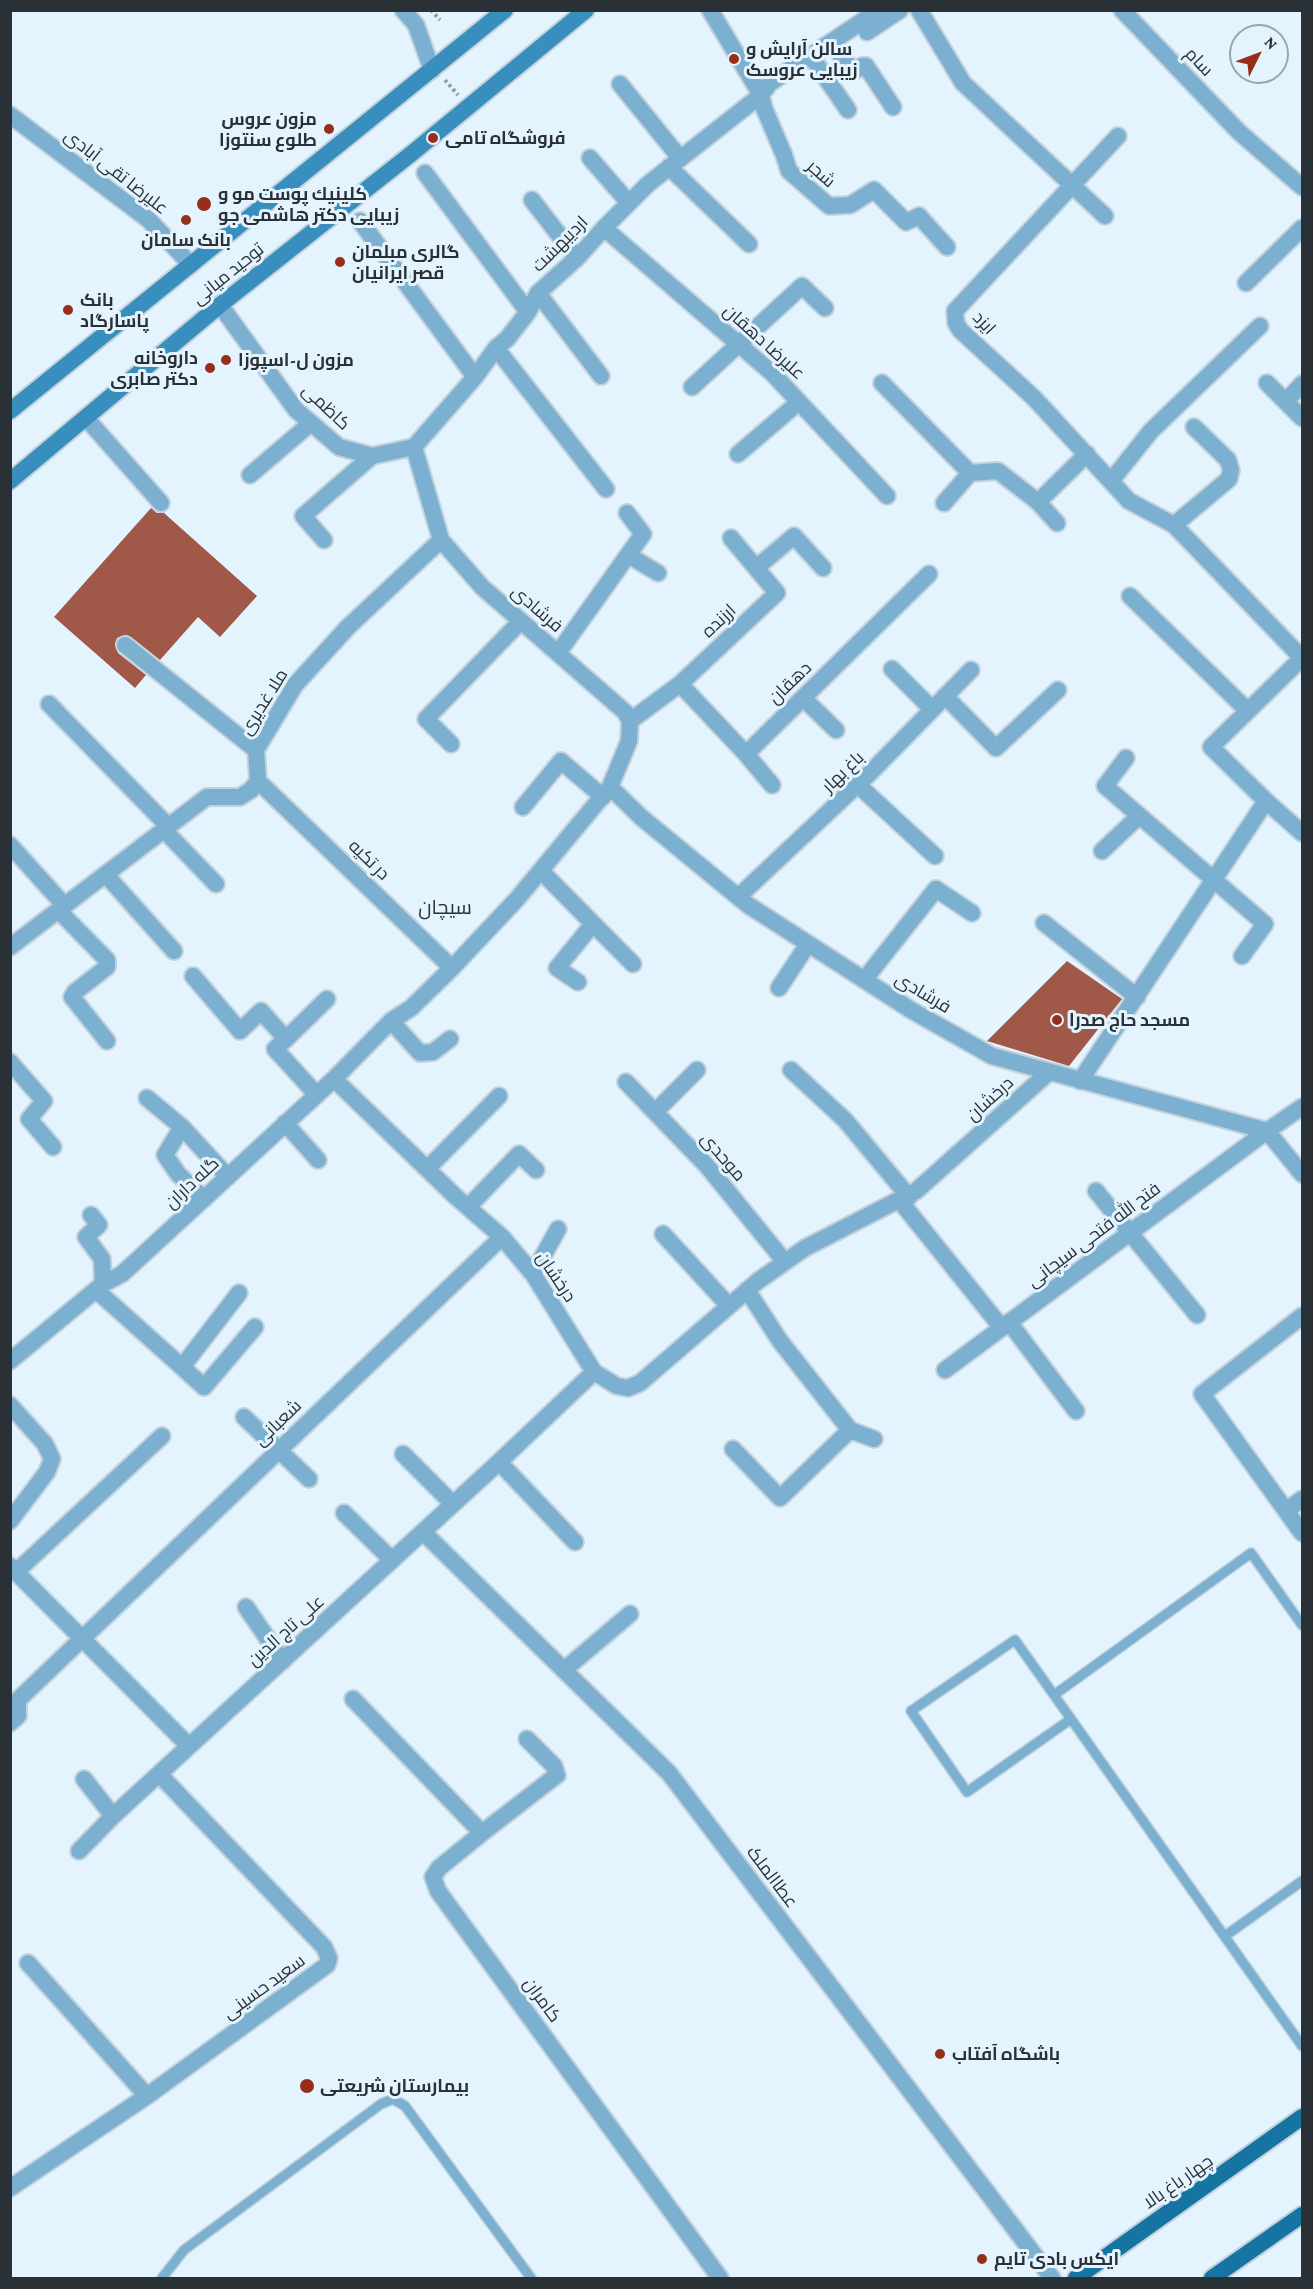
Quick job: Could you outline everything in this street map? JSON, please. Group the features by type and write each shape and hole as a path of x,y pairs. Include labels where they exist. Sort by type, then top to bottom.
{"main road":[{"name":"توحید میانی","path":"10,411 505,10"},
{"name":"توحید میانی","path":"10,481 220,305 586,10"},
{"name":"چهار باغ بالا","path":"1076,2278 1302,2117"},
{"path":"1216,2277 1302,2215"}],"street":[{"path":"403,10 416,25 433,69"},
{"path":"710,10 761,95"},
{"name":"اردیبهشت","path":"414,447 528,312 538,293 577,258 629,203 675,162 761,95 770,84 879,10"},
{"name":"اردیبهشت","path":"761,95 774,92 900,10"},
{"path":"918,10 963,83 1105,216"},
{"name":"سام","path":"1122,10 1239,132 1302,187"},
{"path":"838,51 853,72 866,66 893,107"},
{"path":"817,65 848,110"},
{"path":"620,84 675,162 749,244"},
{"name":"شجر","path":"761,95 788,169 827,205 850,205 874,190 906,222 919,216 947,247"},
{"name":"علیرضا تقی آبادی","path":"13,122 149,220 191,265"},
{"path":"1072,186 1118,136"},
{"path":"590,158 629,203"},
{"path":"425,173 528,312"},
{"name":"ایزد","path":"1072,186 955,311 956,323 960,330 1034,398 1129,501 1174,525 1302,658"},
{"path":"532,200 577,258"},
{"path":"360,221 475,377"},
{"name":"علیرضا دهقان","path":"604,228 772,373 887,496"},
{"path":"1246,284 1302,228"},
{"path":"692,387 802,286 825,308"},
{"path":"538,293 601,376"},
{"name":"کاظمی","path":"220,305 296,410 339,447 372,456 414,447"},
{"path":"1111,481 1151,430 1260,326"},
{"path":"496,348 606,489"},
{"path":"882,383 970,473"},
{"path":"1267,383 1302,418"},
{"path":"1286,401 1302,384"},
{"path":"738,454 799,402"},
{"path":"86,418 160,503"},
{"path":"250,475 310,423"},
{"path":"1174,525 1229,479 1231,470 1228,460 1194,427"},
{"name":"فرشادی","path":"414,447 441,540 482,587 625,712 630,721"},
{"path":"1038,502 1087,454"},
{"path":"324,540 303,516 372,456"},
{"path":"944,503 970,473 998,471 1038,502 1057,523"},
{"path":"558,653 643,534 627,513"},
{"path":"756,568 794,536 823,568"},
{"name":"ارزنده","path":"630,721 680,684 777,593 731,538"},
{"name":"ملا غدیری","path":"258,781 256,750 295,685 348,627 441,540"},
{"path":"628,555 658,573"},
{"name":"دهقان","path":"746,753 929,574"},
{"path":"1130,596 1248,711"},
{"path":"450,744 426,719 521,621"},
{"path":"125,645 256,750"},
{"path":"1300,826 1266,801 1211,747 1302,658"},
{"path":"892,669 932,710"},
{"name":"باغ بهار","path":"738,897 858,785 971,670"},
{"path":"680,684 746,753 772,785"},
{"path":"945,696 996,748 1058,690"},
{"path":"803,698 836,730"},
{"path":"49,704 167,828 216,884"},
{"path":"630,721 629,741 606,792 541,871 633,964"},
{"path":"1126,758 1105,786 1265,924 1242,956"},
{"name":"فرشادی","path":"523,807 561,761 642,818 738,897 911,1010 992,1056 1267,1131"},
{"path":"10,947 207,797 240,797 251,790 258,781"},
{"name":"در تکیه","path":"258,781 452,968"},
{"path":"858,785 935,856"},
{"path":"1080,1081 1266,801"},
{"path":"1102,851 1139,816"},
{"path":"10,845 107,960 107,967 75,992 72,997 108,1041"},
{"name":"گله داران","path":"10,1361 99,1287 122,1274 317,1095 391,1021 411,1008 452,968 541,871"},
{"path":"106,875 174,951"},
{"path":"864,980 936,889 972,913"},
{"path":"1044,923 1137,997"},
{"path":"578,982 557,968 593,924"},
{"path":"779,988 808,944"},
{"path":"193,976 240,1031 261,1011 286,1039"},
{"path":"317,1095 275,1049 327,999"},
{"path":"391,1021 420,1053 433,1052 450,1039"},
{"path":"10,1062 44,1101 29,1119 53,1147"},
{"path":"655,1112 697,1070"},
{"path":"791,1070 845,1120 904,1199 1076,1411"},
{"name":"درخشان","path":"334,1079 427,1169 502,1236 533,1274 594,1372 617,1386 628,1388 747,1290 805,1248 904,1199 1048,1073"},
{"name":"موحدی","path":"626,1082 707,1166 785,1262"},
{"path":"427,1169 499,1096"},
{"path":"147,1098 182,1127 228,1177"},
{"path":"1302,1107 1267,1131 1302,1174"},
{"path":"285,1123 318,1160"},
{"path":"182,1127 165,1155 178,1174 204,1199"},
{"name":"فتح الله فتحی سیچانی","path":"945,1370 1267,1131"},
{"path":"468,1207 519,1154 536,1170"},
{"path":"1096,1191 1197,1315"},
{"path":"91,1215 99,1225 86,1237 102,1259 99,1287 204,1387 255,1327"},
{"path":"533,1274 558,1229"},
{"path":"663,1234 729,1306"},
{"name":"شعبانی","path":"10,1723 18,1716 18,1700 502,1236"},
{"path":"747,1290 780,1341 850,1430 874,1439"},
{"path":"182,1367 239,1293"},
{"path":"1302,1316 1202,1394 1302,1533"},
{"name":"علی تاج الدین","path":"80,1851 113,1816 594,1372"},
{"path":"10,1405 45,1444 52,1459 47,1472 10,1521"},
{"path":"244,1417 309,1479"},
{"path":"733,1449 780,1498 850,1430"},
{"path":"162,1436 13,1569 189,1746"},
{"path":"403,1454 453,1504"},
{"path":"499,1462 575,1542"},
{"path":"1286,1511 1302,1499"},
{"path":"344,1513 392,1560"},
{"name":"عطاالملک","path":"423,1532 669,1773 1052,2278"},
{"path":"246,1608 283,1660"},
{"path":"564,1670 630,1614"},
{"path":"353,1699 482,1833"},
{"name":"کامران","path":"527,1739 557,1771 557,1775 439,1868 433,1877 438,1891 720,2278"},
{"name":"سعید حسینی","path":"10,2188 147,2096 327,1965 329,1958 324,1947 159,1774"},
{"path":"84,1779 113,1816"},
{"path":"28,1963 147,2096"}],"lane":[{"path":"1054,1695 1251,1552 1302,1625"},
{"path":"1071,1719 967,1792 911,1712 1015,1641 1054,1695 1225,1936 1302,2046"},
{"path":"1225,1936 1302,1881"},
{"path":"162,2278 184,2250 381,2104 393,2099 405,2106 531,2278"}],"path":[{"path":"431,10 440,20"},
{"path":"433,69 468,107"}],"building":[{"path":"151,508 157,513 164,513 257,596 220,637 198,617 160,660 131,637 126,635 117,638 115,644 118,653 146,675 135,688 54,617"},
{"name":"مسجد حاج صدرا","path":"1067,961 1122,999 1069,1066 987,1041"}],"place":[{"name":"سالن آرایش و زیبایی عروسک","path":"734,59"},
{"name":"مزون عروس طلوع سنتوزا","path":"329,129"},
{"name":"فروشگاه تامی","path":"433,138"},
{"name":"كلينيك پوست مو و زيبايى دکتر هاشمی جو","path":"204,204"},
{"name":"بانک سامان","path":"186,220"},
{"name":"گالری مبلمان قصر ایرانیان","path":"340,262"},
{"name":"بانک پاسارگاد","path":"68,310"},
{"name":"مزون ل-اسپوزا","path":"226,360"},
{"name":"داروخانه دکتر صابری","path":"210,368"},
{"name":"مسجد حاج صدرا","path":"1057,1020"},
{"name":"باشگاه آفتاب","path":"940,2054"},
{"name":"بیمارستان شریعتی","path":"307,2086"},
{"name":"ایکس بادی تایم","path":"982,2259"}],"district":[{"name":"سیچان","path":"445,908"}]}
